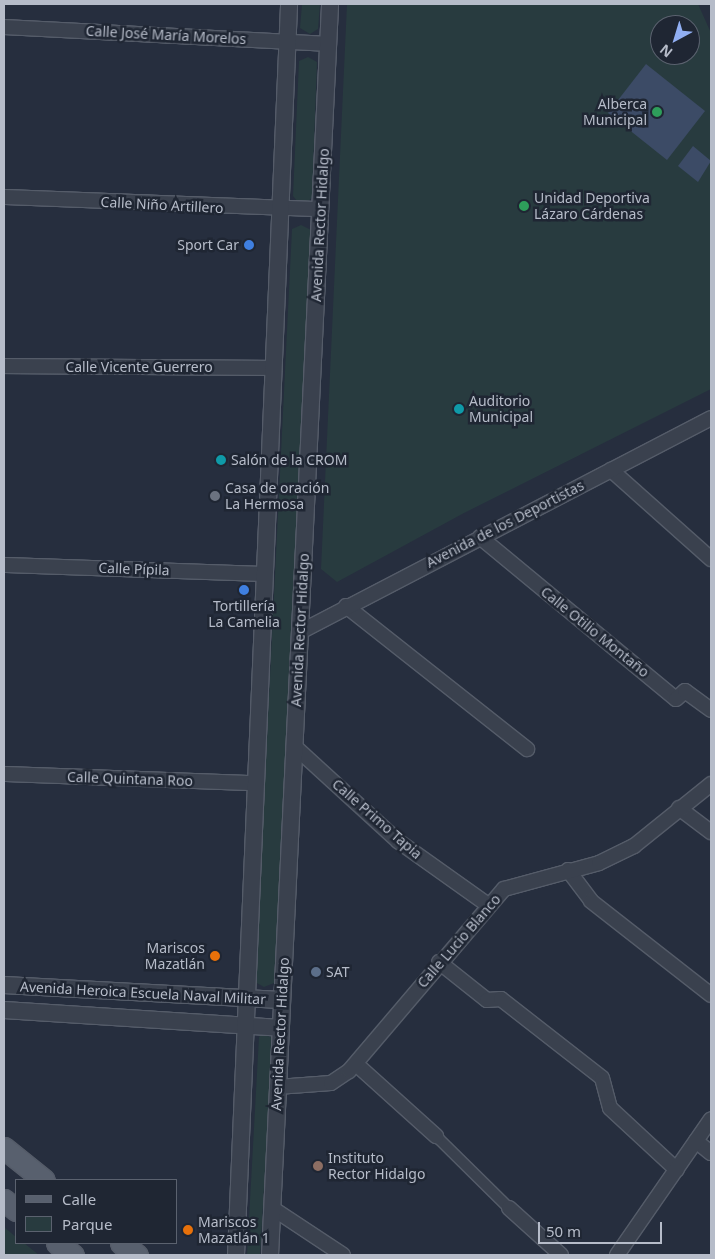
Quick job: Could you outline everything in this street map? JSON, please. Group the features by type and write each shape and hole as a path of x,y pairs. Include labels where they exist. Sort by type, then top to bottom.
{"main road":[{"path":"4,1148 43,1179"},
{"path":"4,1200 15,1209"},
{"path":"59,1244 73,1255"},
{"path":"122,1244 137,1255"}],"street":[{"path":"236,1255 273,368 283,210 290,4"},
{"name":"Avenida Rector Hidalgo","path":"270,1255 330,4"},
{"name":"Calle José María Morelos","path":"4,26 328,44"},
{"name":"Calle Niño Artillero","path":"4,198 283,210 321,209"},
{"name":"Calle Vicente Guerrero","path":"4,366 273,368"},
{"name":"Avenida de los Deportistas","path":"300,632 346,606 710,419"},
{"path":"611,470 711,559"},
{"name":"Calle Otilio Montaño","path":"480,537 676,699 685,691 711,710"},
{"name":"Calle Pípila","path":"4,565 264,574"},
{"path":"346,606 527,749"},
{"name":"Calle Primo Tapia","path":"294,746 398,841 488,905"},
{"name":"Calle Quintana Roo","path":"4,774 256,783"},
{"name":"Calle Lucio Blanco","path":"277,1087 331,1083 356,1064 488,905 504,889 568,870 600,863 634,846 711,784"},
{"path":"679,808 711,832"},
{"path":"568,870 591,901 711,995"},
{"path":"440,962 487,1000 501,999 602,1078 610,1108 677,1170"},
{"name":"Avenida Heroica Escuela Naval Militar","path":"4,985 281,1000"},
{"name":"Avenida Heroica Escuela Naval Militar","path":"4,1010 280,1028"},
{"path":"356,1064 436,1136 509,1208 561,1255"},
{"path":"617,1255 711,1119"},
{"path":"696,1141 711,1153"},
{"path":"272,1208 343,1255"}],"green space":[{"path":"302,4 320,4 318,29 310,34 300,28"},
{"name":"Unidad Deportiva Lázaro Cárdenas","path":"347,4 698,4 711,33 711,389 464,513 337,582 321,569"},
{"path":"308,57 317,62 312,197 308,202 297,201 293,196 299,61"},
{"path":"301,225 311,230 274,983 264,987 255,982 292,229"},
{"path":"262,1034 273,1038 260,1255 247,1255 259,1037"},
{"path":"4,1227 15,1236 15,1244 25,1244 39,1255 4,1255"}],"water":[{"name":"Alberca Municipal","path":"646,64 705,111 667,160 608,113"},
{"path":"693,146 711,161 698,182 678,166"}],"place":[{"name":"Alberca Municipal","path":"657,112"},
{"name":"Unidad Deportiva Lázaro Cárdenas","path":"524,206"},
{"name":"Sport Car","path":"249,245"},
{"name":"Auditorio Municipal","path":"459,409"},
{"name":"Salón de la CROM","path":"221,460"},
{"name":"Casa de oración La Hermosa","path":"215,496"},
{"name":"Tortillería La Camelia","path":"244,590"},
{"name":"Mariscos Mazatlán","path":"215,956"},
{"name":"SAT","path":"316,972"},
{"name":"Instituto Rector Hidalgo","path":"318,1166"},
{"name":"Mariscos Mazatlán 1","path":"188,1230"}]}
